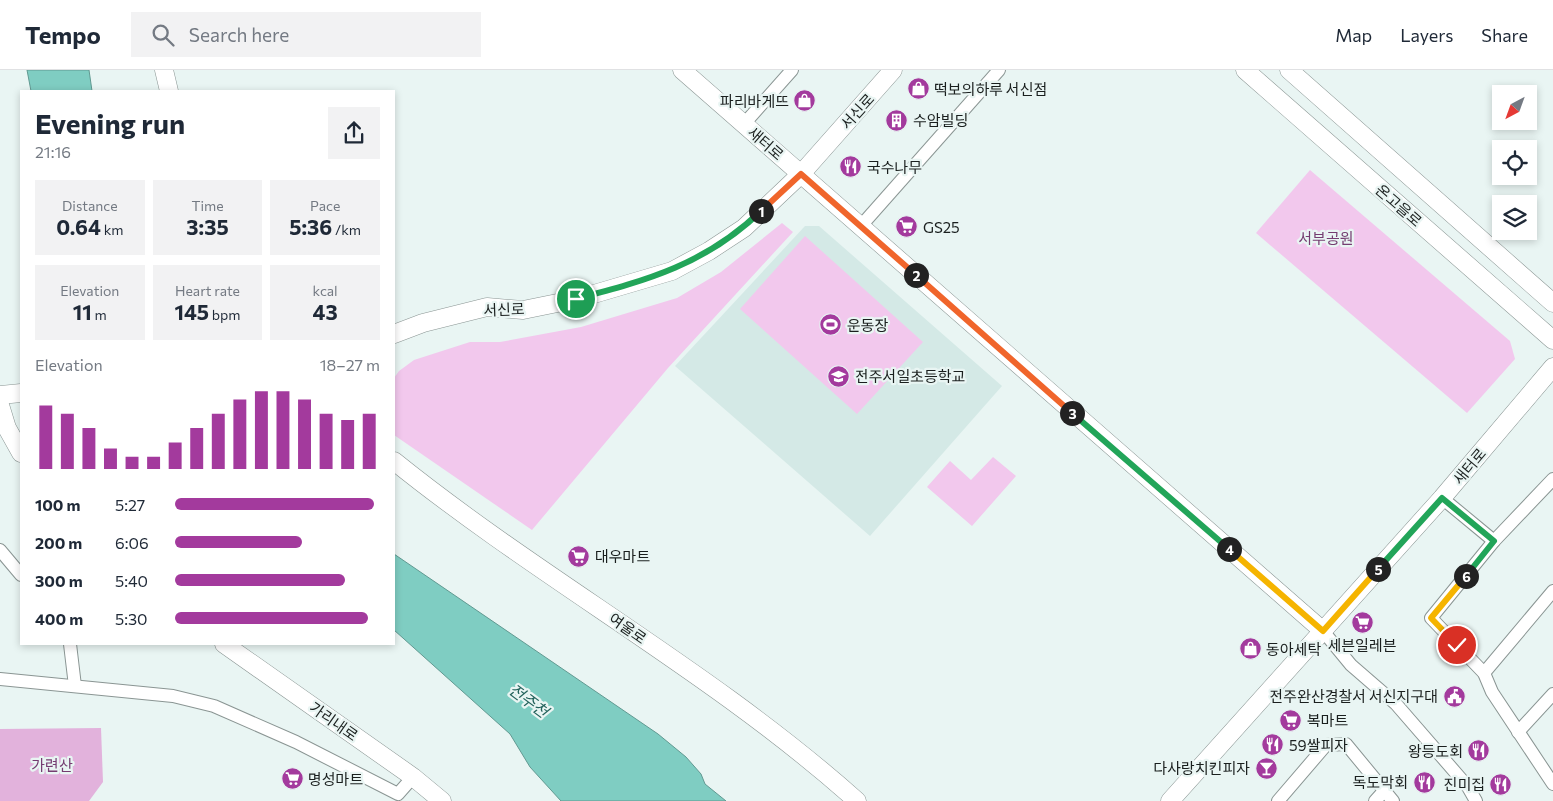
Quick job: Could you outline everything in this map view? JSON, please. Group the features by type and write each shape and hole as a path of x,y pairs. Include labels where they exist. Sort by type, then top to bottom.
{"street":[{"path":"164,70 169,90"},
{"name":"새터로","path":"682,70 1323,631 1351,665 1396,704 1468,787 1476,801"},
{"path":"744,124 792,70"},
{"name":"서신로","path":"395,334 423,322 487,307 523,310 576,299 672,271 709,251 744,228 801,174 894,70"},
{"path":"860,227 999,70"},
{"name":"온고을로","path":"1245,70 1553,340"},
{"name":"온고을로","path":"1289,70 1553,303"},
{"name":"새터로","path":"1170,801 1442,498 1553,367"},
{"path":"0,395 20,393"},
{"path":"0,405 7,428 20,451"},
{"name":"여울로","path":"395,462 436,495 619,621 788,743 857,801"},
{"path":"1553,479 1494,541 1431,618 1484,672 1492,692 1553,784"},
{"path":"1442,498 1494,541"},
{"path":"0,550 20,574"},
{"path":"1484,672 1553,591"},
{"path":"70,645 76,686"},
{"name":"가리내로","path":"225,645 413,777 442,801"},
{"path":"0,679 173,696 214,706 296,742 398,794 413,777"},
{"path":"1518,732 1553,694"},
{"path":"1278,801 1326,745 1346,744 1393,801"},
{"path":"1375,801 1384,791"}],"shaded area":[{"name":"전주서일초등학교","path":"805,226 819,226 1002,386 870,536 675,366"}],"green space":[{"name":"서부공원","path":"1310,170 1510,341 1515,359 1467,413 1256,233"},
{"path":"782,223 793,232 668,368 532,530 395,436 395,377 399,371 414,360 470,342 500,342 581,327 677,298 721,272"},
{"name":"운동장","path":"805,236 923,342 857,414 740,309"},
{"path":"993,457 1016,476 972,526 927,487 950,461 971,480"},
{"name":"가련산","path":"101,728 103,782 89,801 0,801 0,729"}],"water":[{"path":"27,70 89,70 92,90 31,90"},
{"name":"전주천","path":"395,555 658,734 686,757 701,774 705,784 726,801 561,801 530,767 510,734 395,631"}],"place":[{"name":"떡보의하루 서신점","path":"918,89"},
{"name":"파리바게뜨","path":"805,101"},
{"name":"수암빌딩","path":"897,120"},
{"name":"국수나무","path":"851,167"},
{"name":"GS25","path":"907,227"},
{"name":"운동장","path":"831,325"},
{"name":"전주서일초등학교","path":"839,376"},
{"name":"대우마트","path":"579,556"},
{"name":"세븐일레븐","path":"1362,622"},
{"name":"동아세탁","path":"1250,649"},
{"name":"전주완산경찰서 서신지구대","path":"1454,696"},
{"name":"복마트","path":"1291,720"},
{"name":"59쌀피자","path":"1273,745"},
{"name":"왕등도회","path":"1479,751"},
{"name":"다사랑치킨피자","path":"1266,768"},
{"name":"명성마트","path":"292,779"},
{"name":"독도막회","path":"1424,782"},
{"name":"진미집","path":"1501,784"}],"route":[{"path":"576,299 624,287 672,271 709,251 744,228 801,174 1323,631 1442,498 1494,541 1431,618 1457,645"}]}
